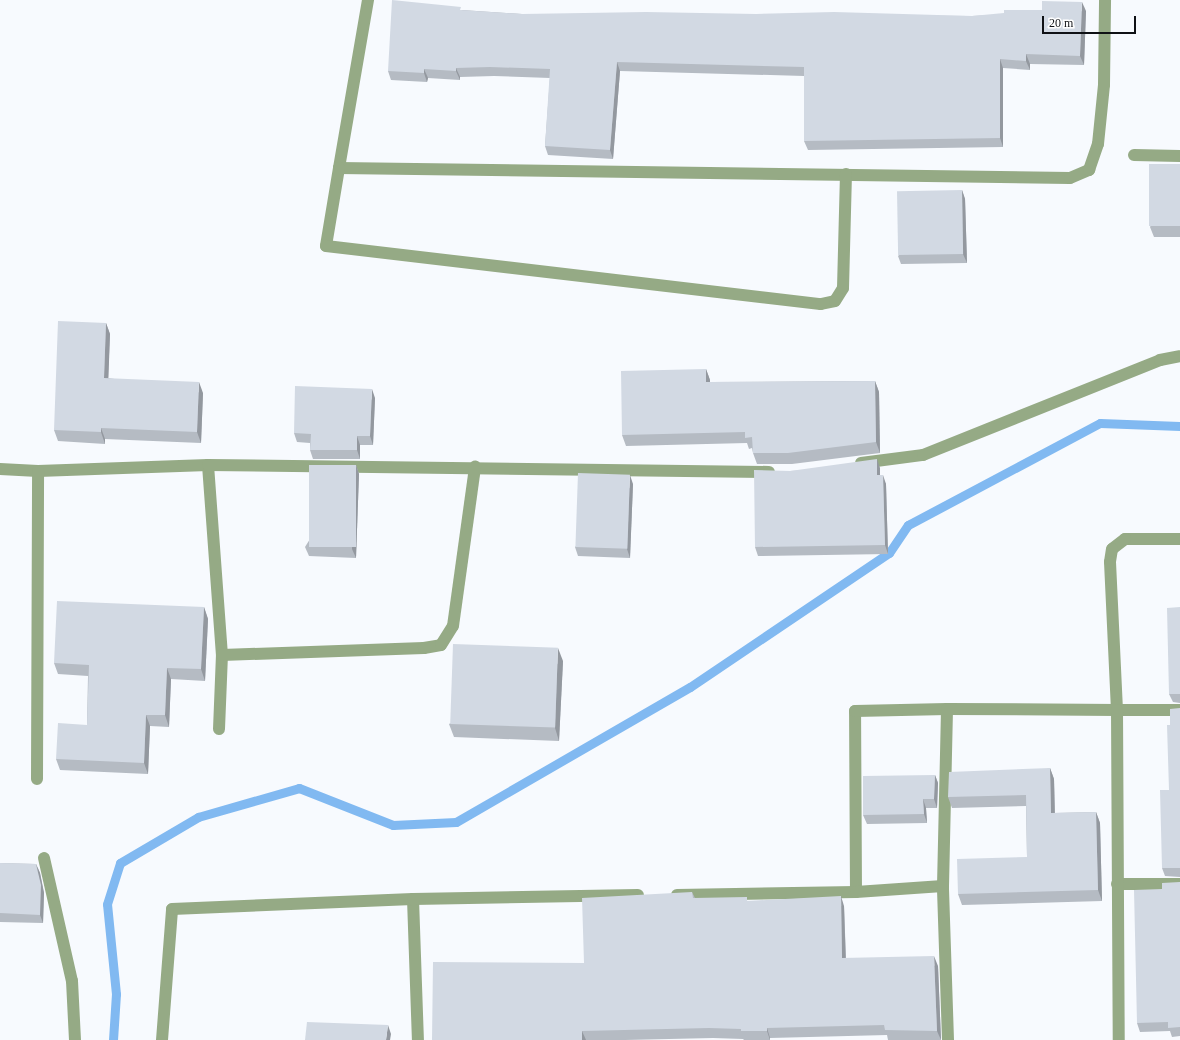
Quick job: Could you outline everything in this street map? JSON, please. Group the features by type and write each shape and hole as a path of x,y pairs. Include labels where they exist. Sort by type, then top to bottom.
{"street":[{"path":"368,0 326,246 821,304 835,301 843,288 846,174"},
{"path":"339,168 1070,178 1088,170 1098,144 1104,85 1105,0"},
{"path":"1134,155 1180,156"},
{"path":"846,465 923,455 1160,360 1180,356"},
{"path":"208,465 222,654 219,728"},
{"path":"0,469 38,471 208,465 475,467 784,472"},
{"path":"222,654 424,648 441,645 453,626 475,467"},
{"path":"37,779 38,471"},
{"path":"1119,1040 1117,710 1110,562 1112,549 1125,539 1180,539"},
{"path":"947,709 943,886 948,1040"},
{"path":"856,892 856,711 947,709 1180,710"},
{"path":"44,858 72,981 75,1040"},
{"path":"1117,884 1180,884"},
{"path":"666,895 856,892 943,886"},
{"path":"162,1040 172,909 413,899 651,895"},
{"path":"413,899 418,1040"}],"building":[{"path":"392,0 461,7 460,10 522,14 646,12 756,14 834,12 972,16 1004,13 1004,10 1042,10 1042,1 1082,2 1080,56 1026,54 1026,61 1000,59 1000,138 804,141 804,67 617,62 610,150 545,146 550,69 490,67 456,68 456,71 424,69 424,73 388,71"},
{"path":"1149,164 1180,164 1180,226 1149,226"},
{"path":"962,190 963,254 898,255 897,191"},
{"path":"58,321 106,323 104,378 199,382 197,432 101,428 101,432 54,430"},
{"path":"706,369 706,382 875,381 876,442 788,453 753,453 752,437 745,438 745,432 622,435 621,371"},
{"path":"295,386 372,389 370,436 357,436 357,450 310,450 311,434 294,433"},
{"path":"877,459 877,475 883,475 885,545 755,547 754,470 790,471"},
{"path":"309,465 356,465 356,547 309,547"},
{"path":"578,473 630,475 627,549 575,547"},
{"path":"57,601 204,607 201,669 167,668 165,715 146,715 144,763 56,759 58,723 87,725 89,665 54,663"},
{"path":"1180,607 1180,694 1169,694 1167,608"},
{"path":"453,644 558,648 555,728 450,724"},
{"path":"1180,708 1180,868 1162,868 1160,790 1169,790 1167,725 1170,725 1170,709"},
{"path":"1050,768 1051,813 1096,812 1098,890 958,894 957,859 1027,857 1026,795 948,797 949,772"},
{"path":"935,775 934,799 923,799 924,814 863,815 863,776"},
{"path":"0,863 36,864 41,885 40,915 0,913"},
{"path":"1180,882 1180,1027 1168,1028 1168,1022 1137,1023 1134,890 1162,889 1162,883"},
{"path":"692,892 693,898 747,897 747,901 841,896 842,958 934,956 937,1031 885,1030 884,1025 767,1028 767,1031 741,1031 741,1029 709,1028 582,1031 582,1040 432,1040 433,962 584,963 582,898"},
{"path":"307,1022 388,1025 386,1040 305,1040"}],"waterway":[{"path":"113,1040 116,994 107,904 120,863 198,817 299,788 393,825 456,822 690,687 889,553 908,525 1100,423 1180,426"}]}
